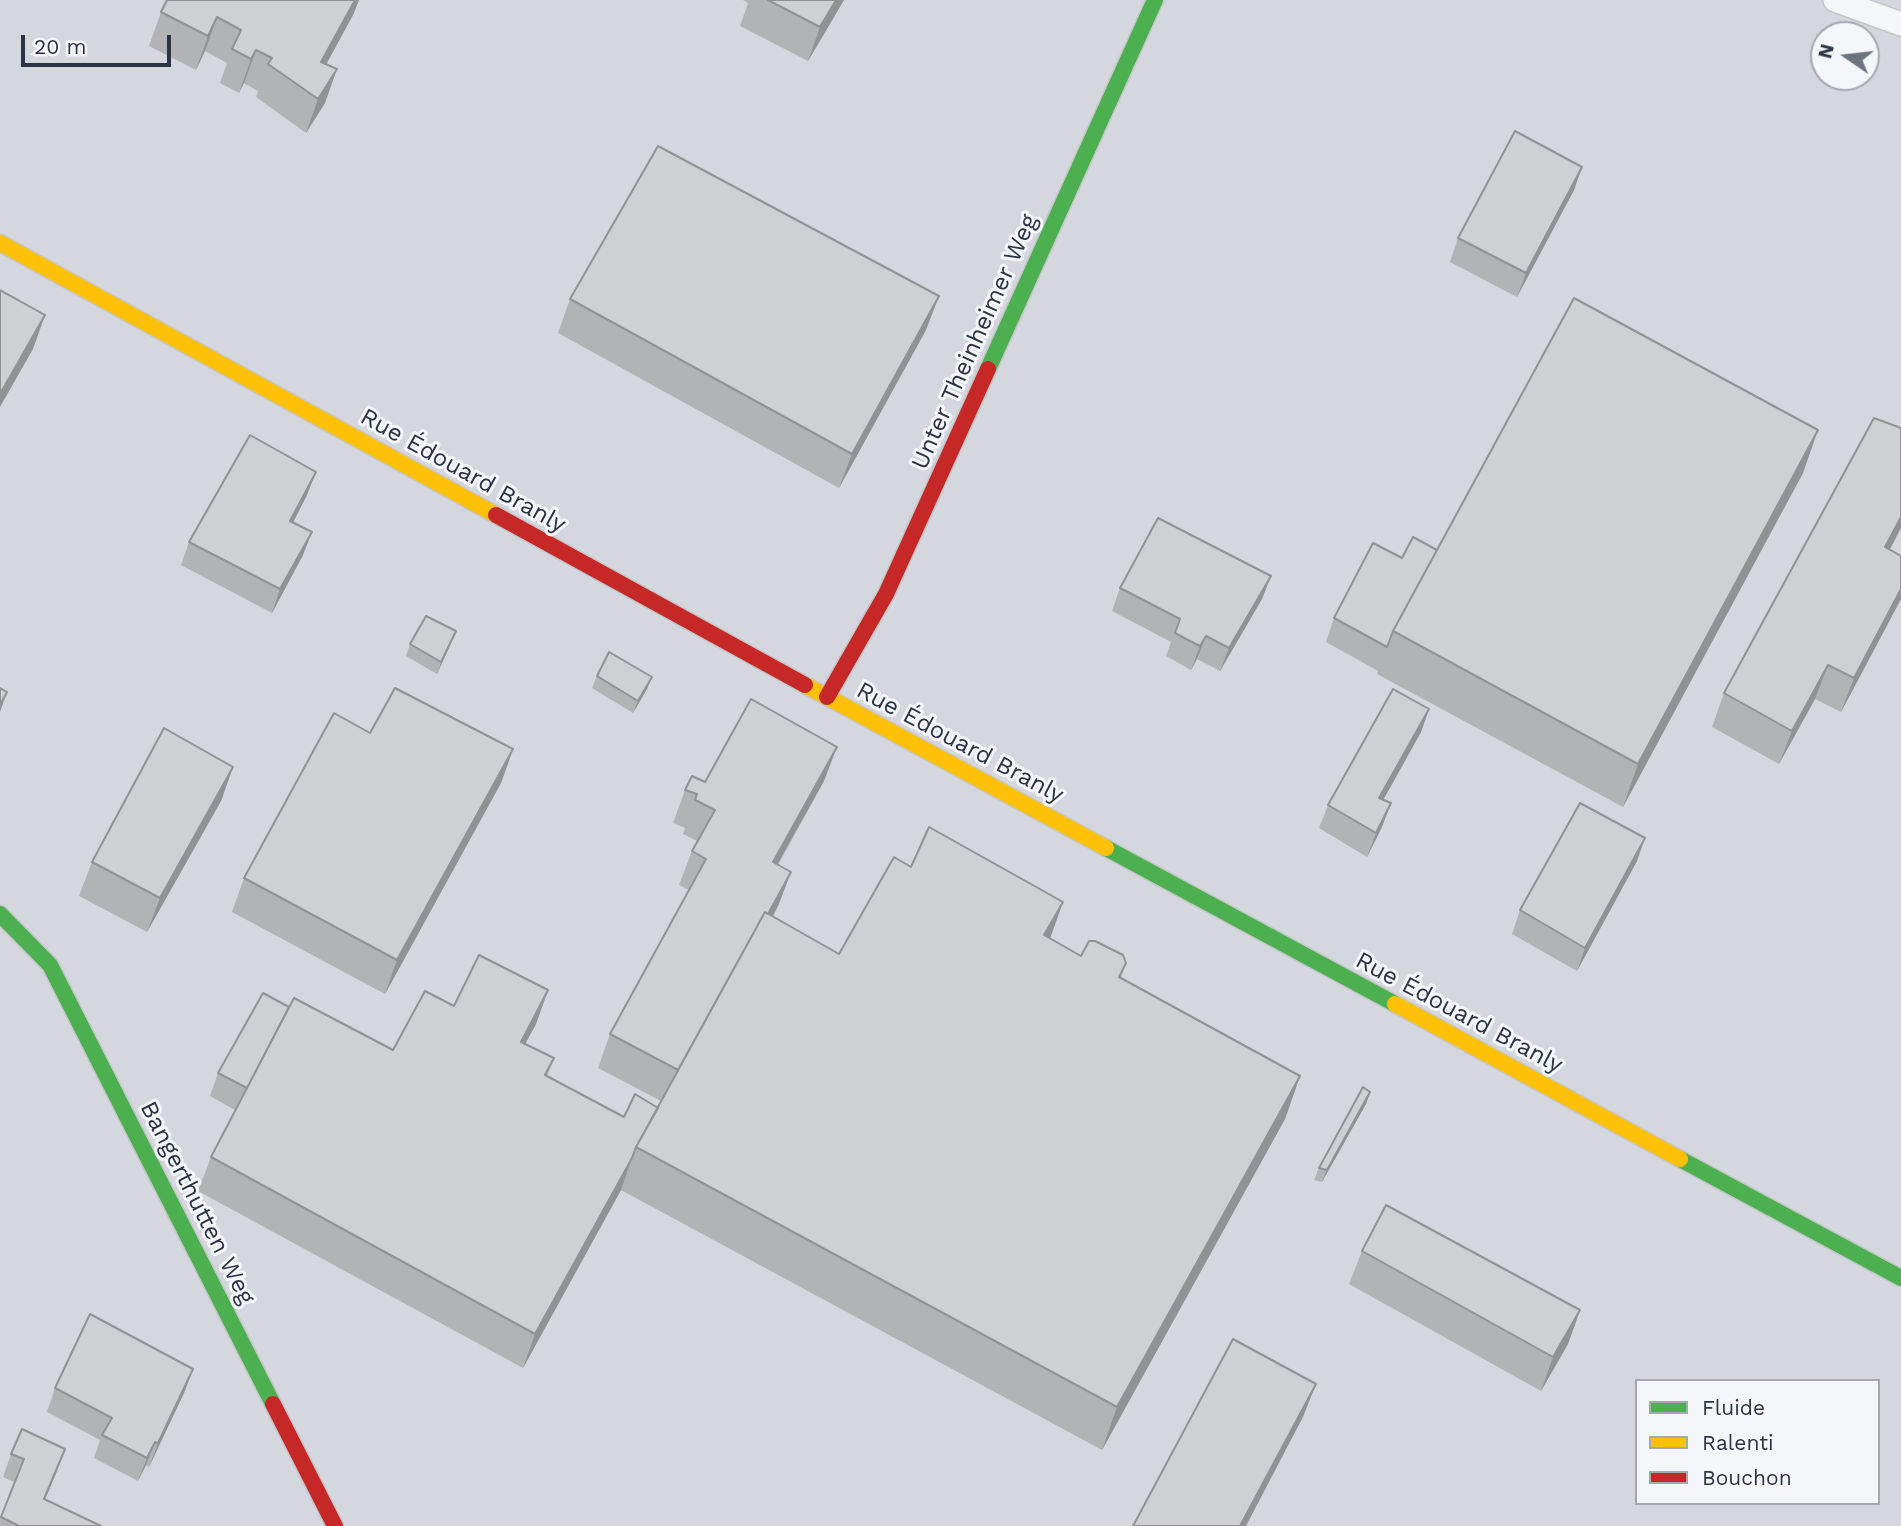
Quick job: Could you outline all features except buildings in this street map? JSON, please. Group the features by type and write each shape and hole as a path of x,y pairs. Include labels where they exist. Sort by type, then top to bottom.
{"street":[{"name":"Unter Theinheimer Weg","path":"827,697 886,594 1155,0"},
{"name":"Rue Édouard Branly","path":"0,243 827,697 1901,1278"},
{"name":"Bangerthutten Weg","path":"0,914 50,965 335,1526"}],"lane":[{"path":"1835,0 1901,24"}],"shaded area":[{"path":"0,0 1901,0 1901,1526 0,1526"}],"traffic: fast":[{"path":"988,369 1155,0"},
{"path":"1106,848 1395,1004"},
{"path":"0,914 50,965 273,1404"},
{"path":"1680,1159 1901,1278"}],"traffic: slow":[{"path":"0,243 496,515"},
{"path":"805,685 1106,848"},
{"path":"1395,1004 1680,1159"}],"traffic: jam":[{"path":"827,697 886,594 988,369"},
{"path":"496,515 805,685"},
{"path":"273,1404 335,1526"}]}
